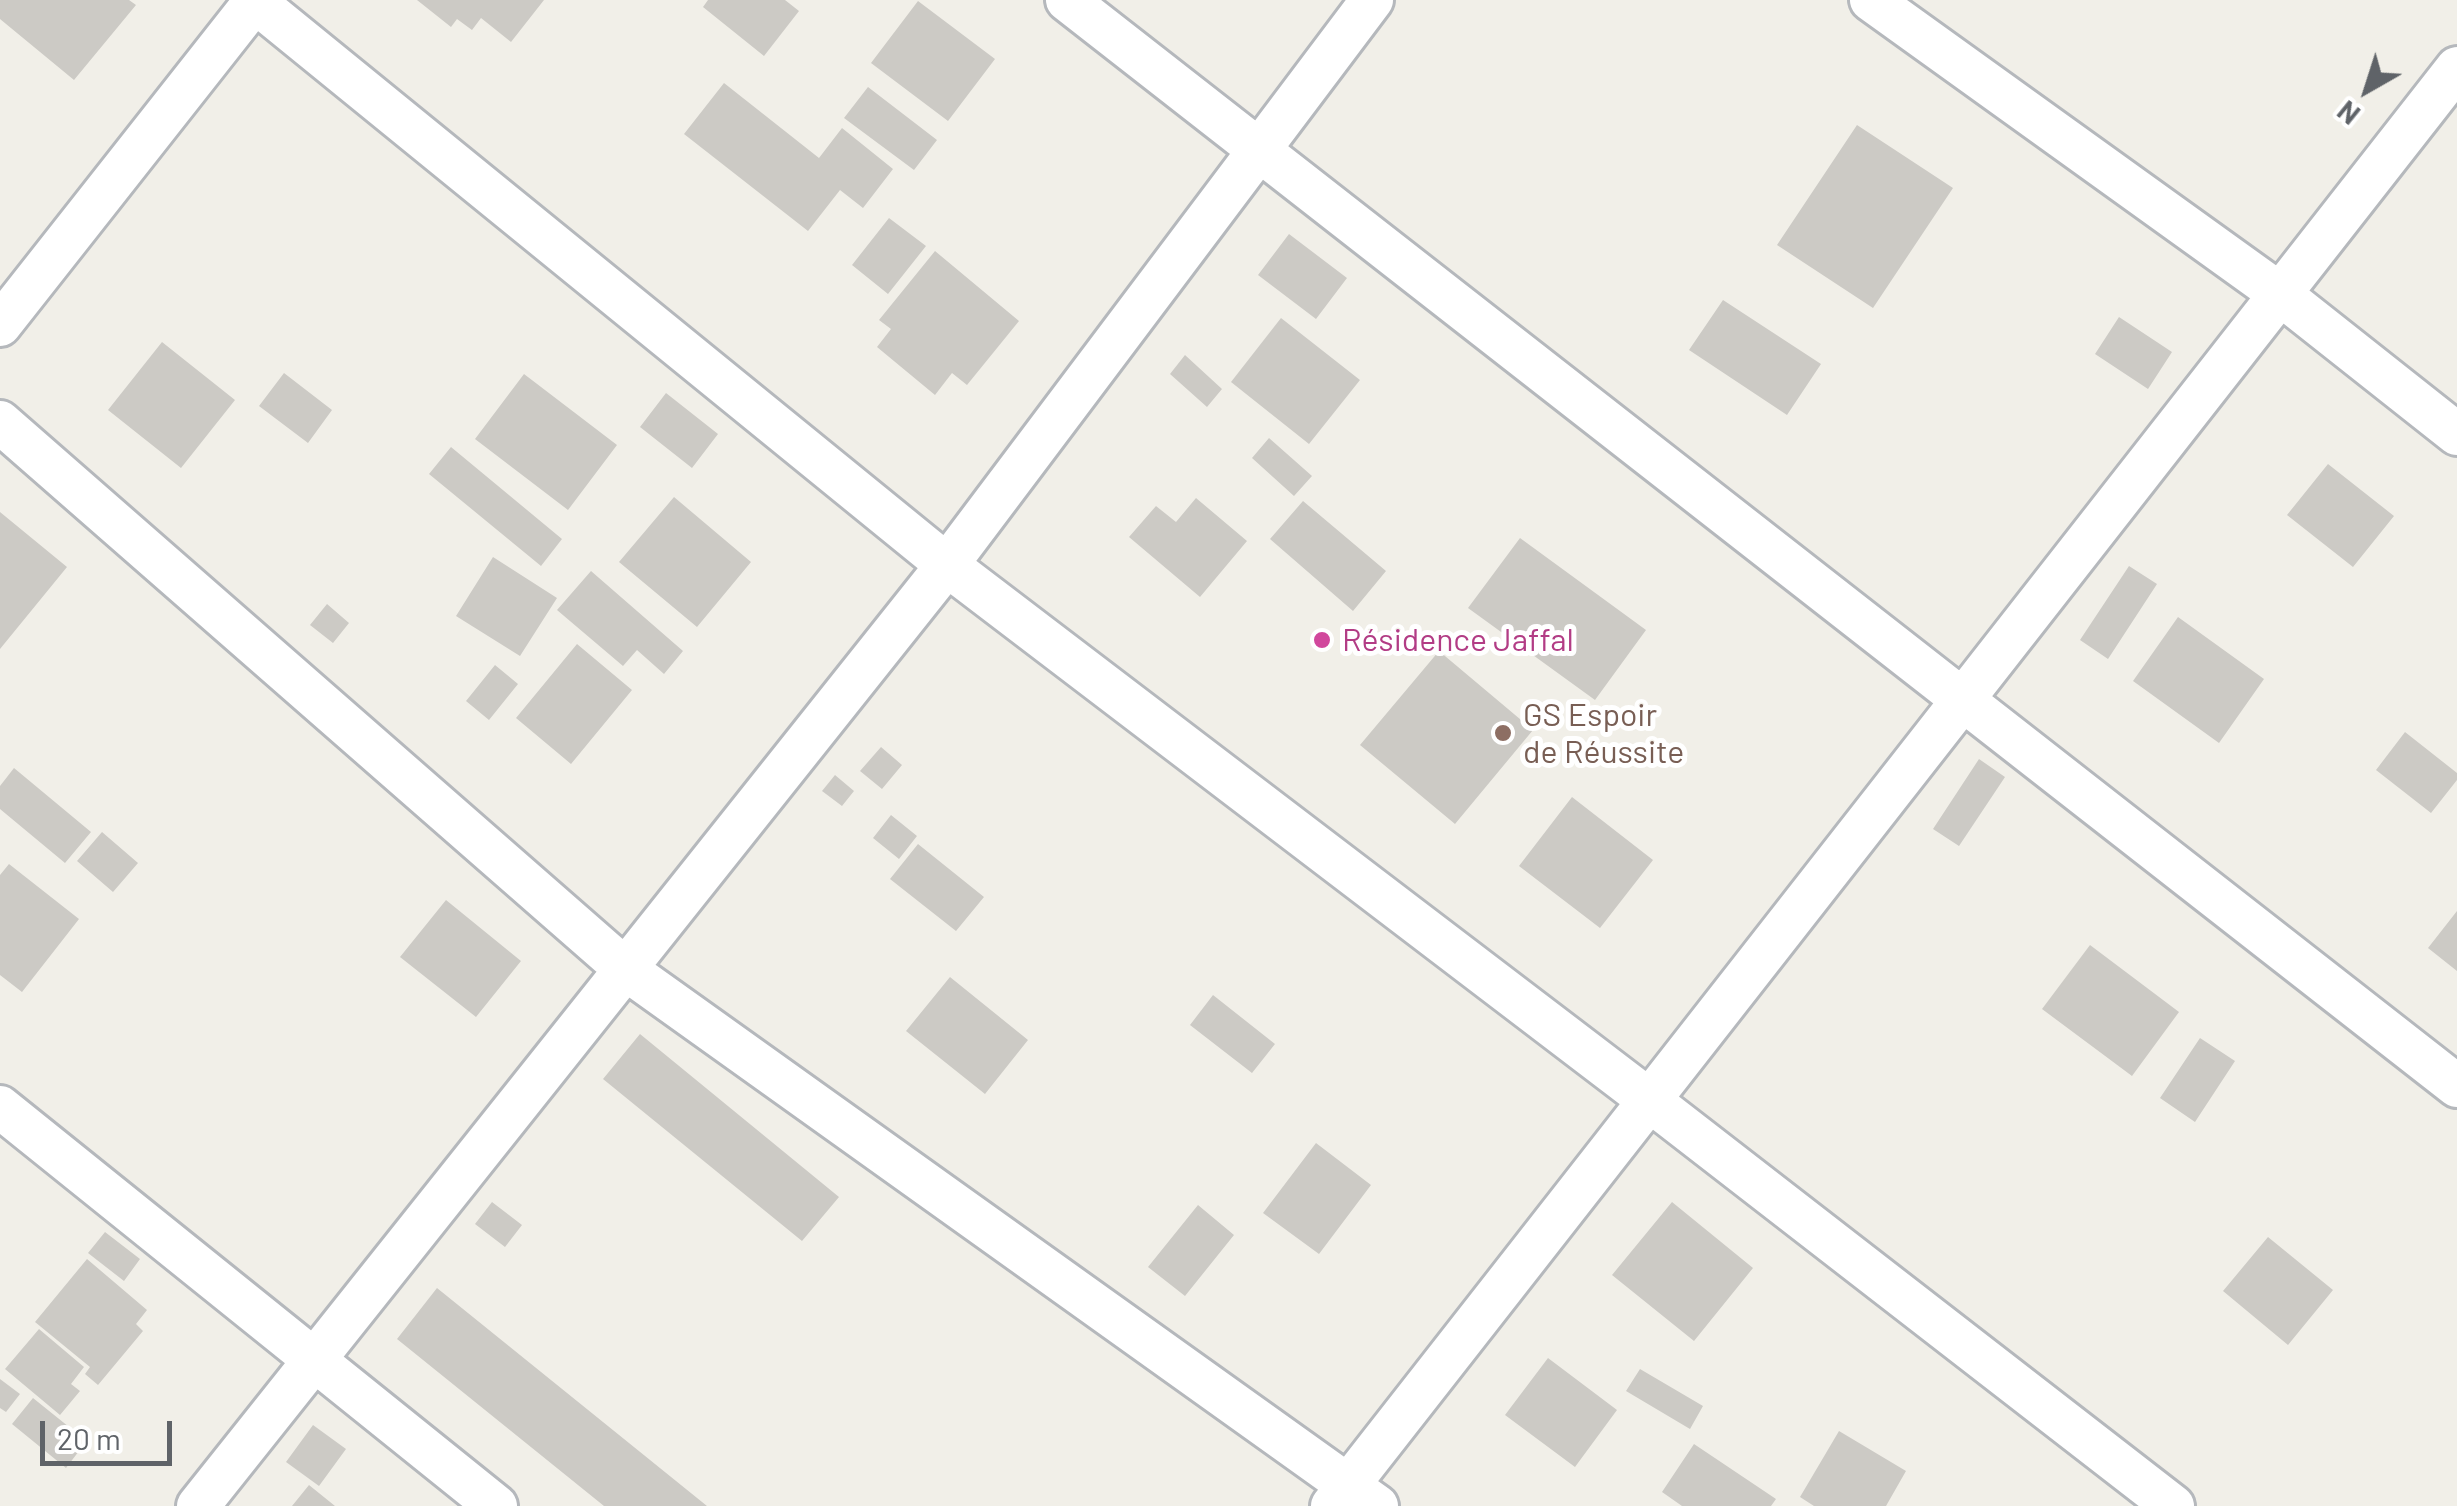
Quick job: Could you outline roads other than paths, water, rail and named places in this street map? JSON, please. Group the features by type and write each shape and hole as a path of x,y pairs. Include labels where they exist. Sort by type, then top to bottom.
{"street":[{"path":"0,325 255,0 947,565 1649,1100 2173,1506"},
{"path":"1067,0 2457,1086"},
{"path":"198,1506 947,565 1372,0"},
{"path":"1871,0 2280,294 2457,434"},
{"path":"0,422 624,968 1352,1499 1649,1100 2457,68"},
{"path":"0,1108 496,1506"}],"place":[{"name":"Résidence Jaffal","path":"1322,640"},
{"name":"GS Espoir de Réussite","path":"1503,733"}]}
